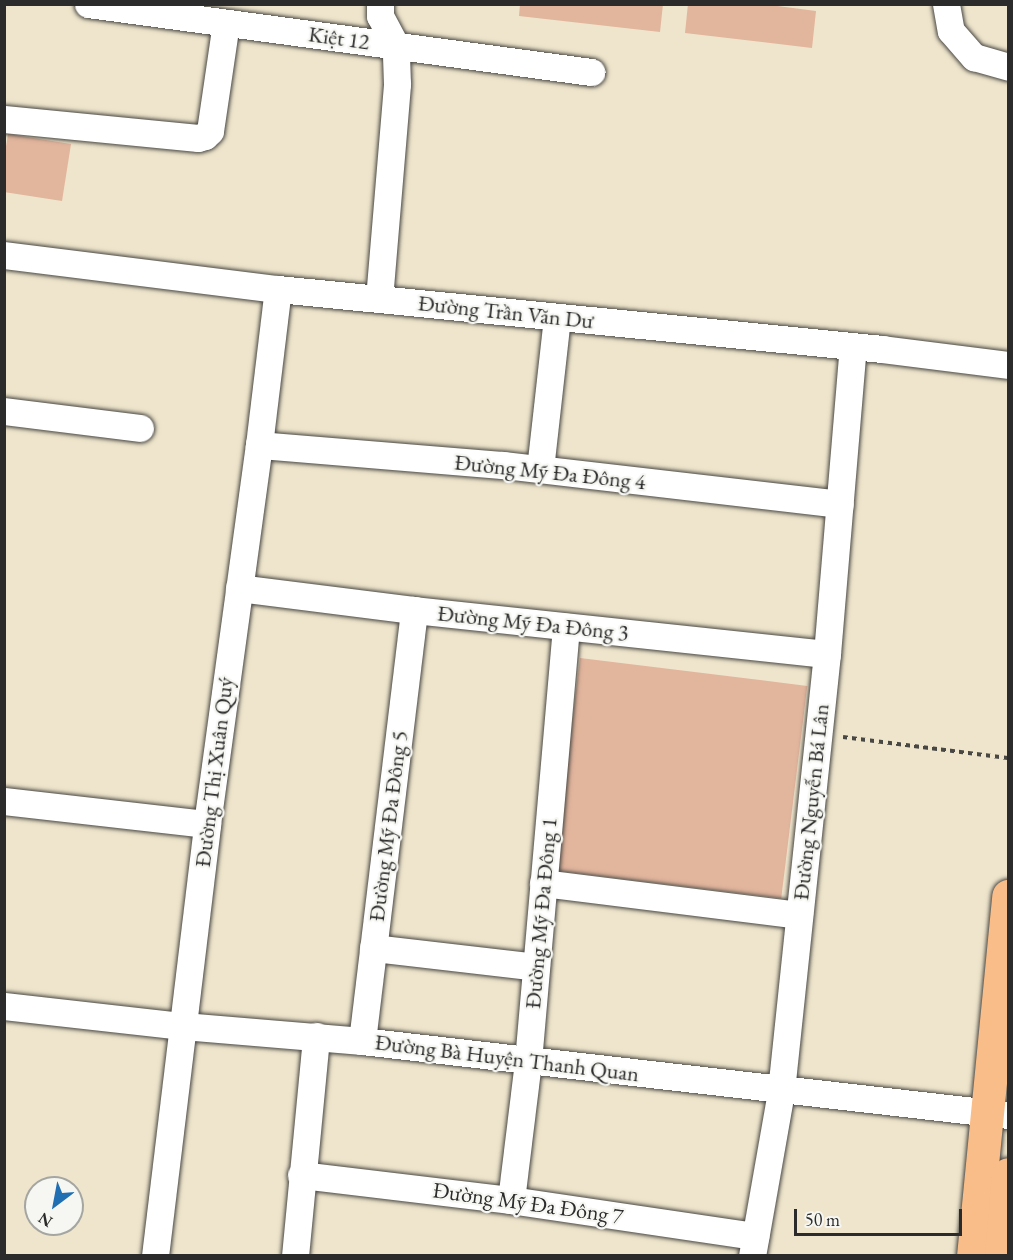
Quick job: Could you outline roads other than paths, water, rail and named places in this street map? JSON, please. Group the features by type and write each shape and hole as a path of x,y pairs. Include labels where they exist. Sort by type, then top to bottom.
{"main road":[{"path":"973,1256 997,1114 1008,896"},
{"path":"1001,1256 1008,1174"}],"street":[{"name":"Kiệt 12","path":"88,4 591,72"},
{"path":"379,299 396,84 396,46 380,16 380,4"},
{"path":"946,4 951,31 974,57 1008,67"},
{"path":"4,119 198,138 205,136 210,131 226,23"},
{"name":"Đường Trần Văn Dư","path":"4,255 278,289 853,347 1008,365"},
{"name":"Đường Thị Xuân Quý","path":"155,1256 207,824 278,289"},
{"path":"540,470 557,318"},
{"name":"Đường Nguyễn Bá Lân","path":"753,1246 781,1091 827,654 853,347"},
{"path":"4,411 140,429"},
{"name":"Đường Mỹ Đa Đông 4","path":"259,445 540,470 840,504"},
{"name":"Đường Mỹ Đa Đông 3","path":"239,588 414,610 827,654"},
{"name":"Đường Mỹ Đa Đông 5","path":"362,1041 414,610"},
{"name":"Đường Mỹ Đa Đông 1","path":"511,1200 528,1061 566,627"},
{"path":"4,801 207,824"},
{"path":"543,883 799,915"},
{"path":"374,948 536,967"},
{"name":"Đường Bà Huyện Thanh Quan","path":"4,1006 183,1026 362,1041 781,1091 997,1114"},
{"path":"295,1256 316,1036"},
{"name":"Đường Mỹ Đa Đông 7","path":"301,1175 511,1200 753,1246"}]}
